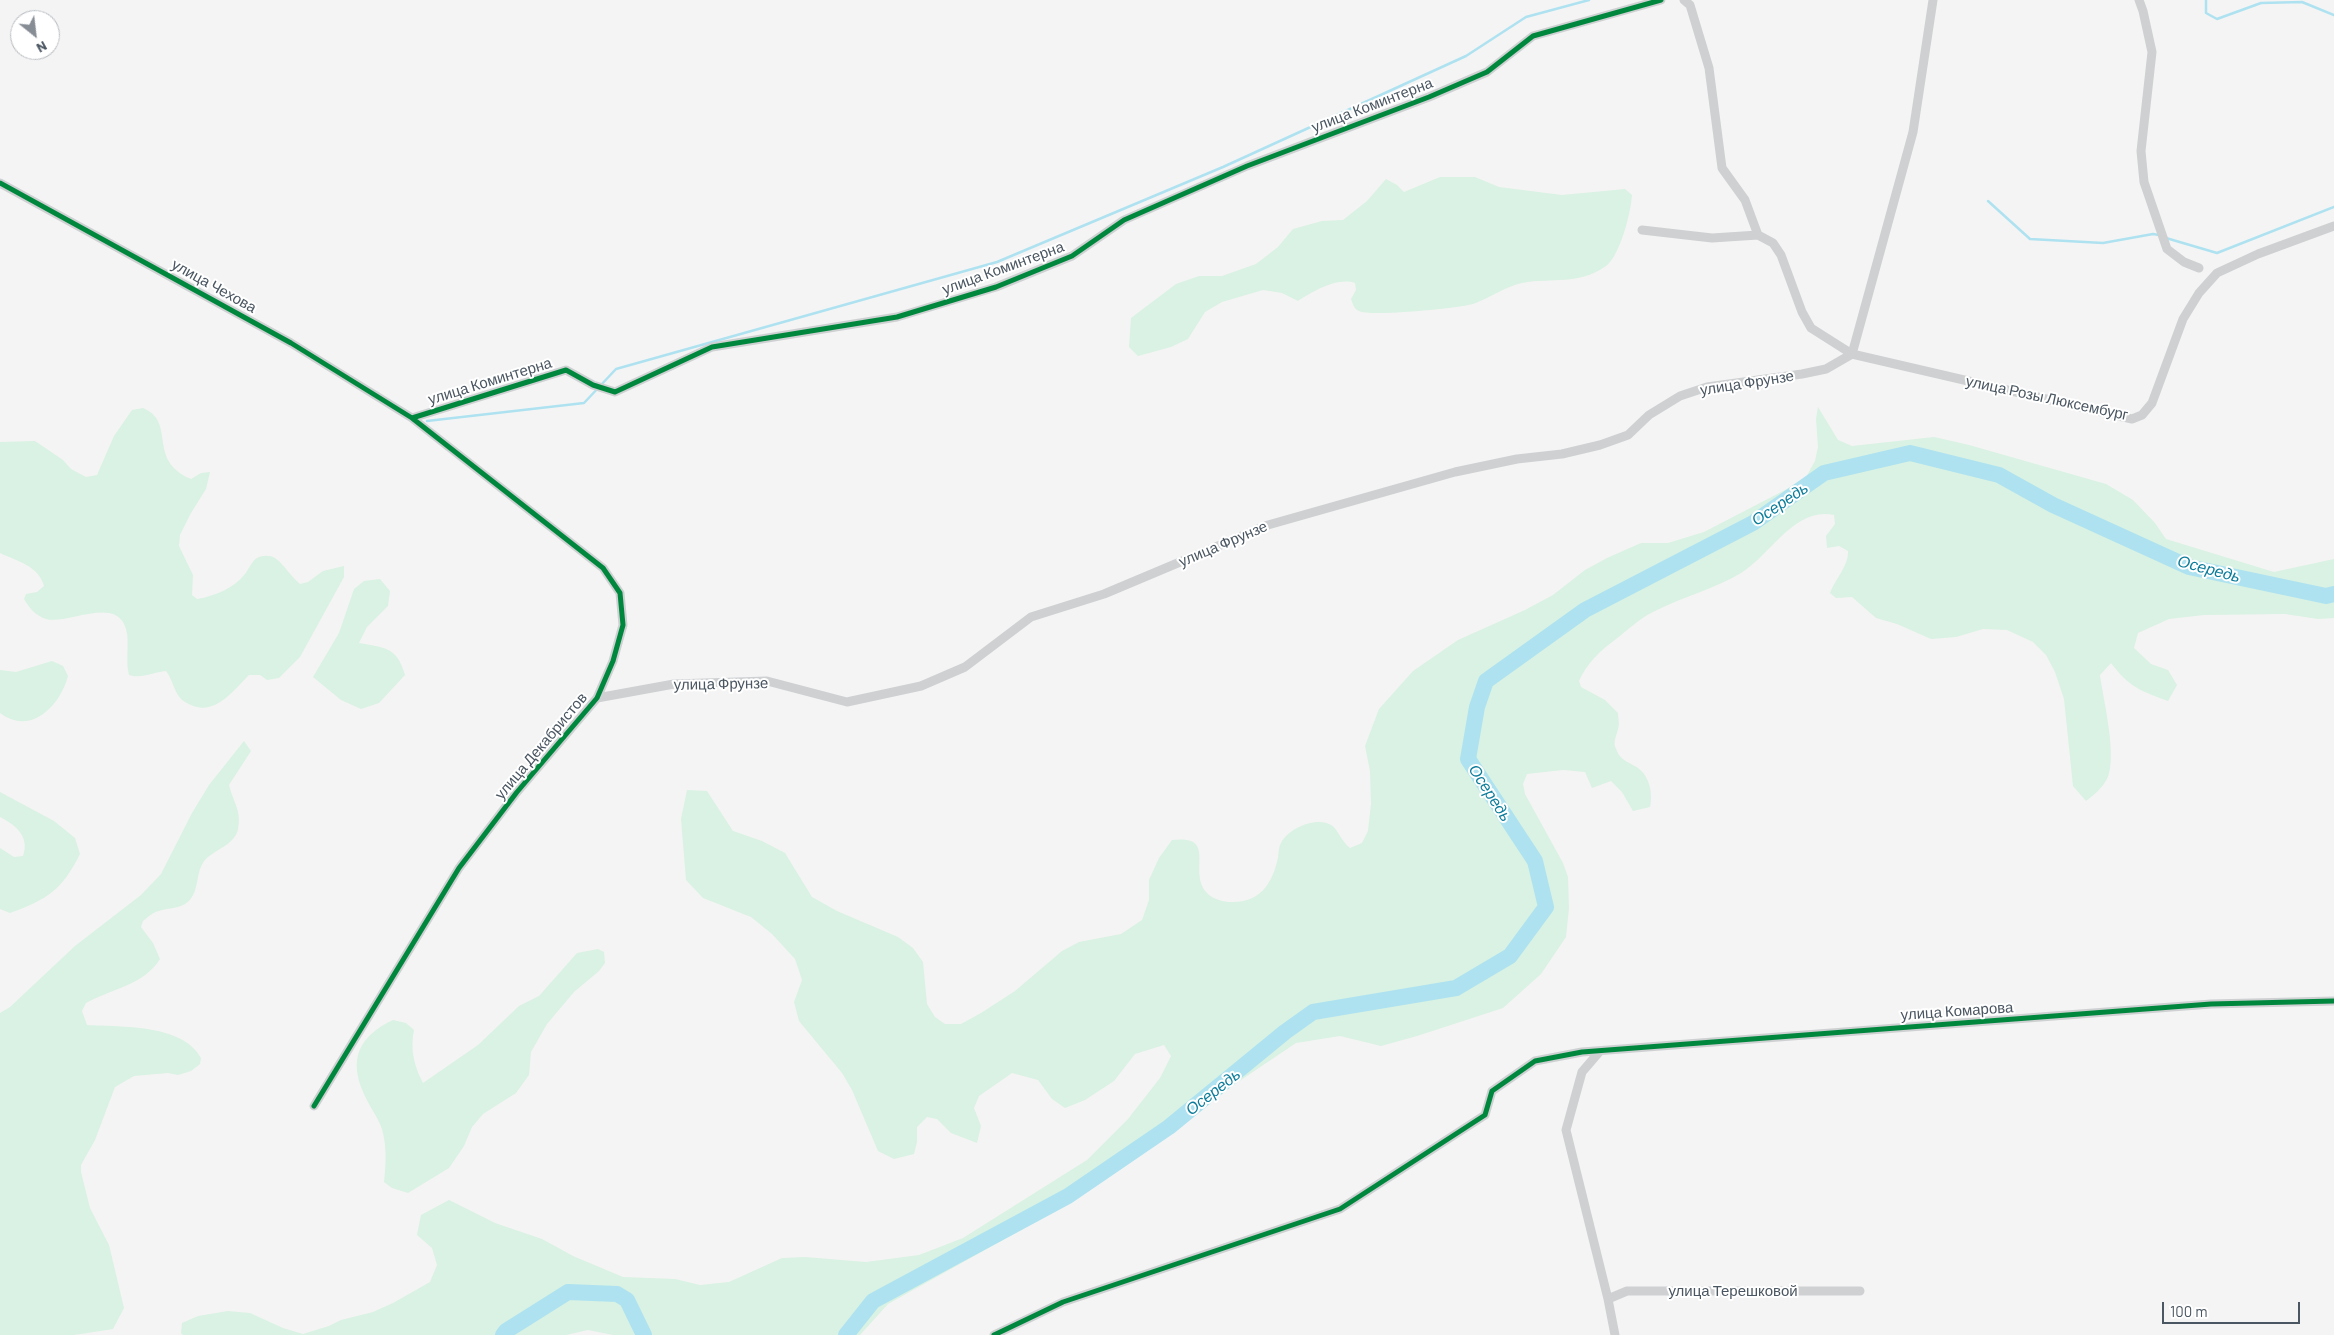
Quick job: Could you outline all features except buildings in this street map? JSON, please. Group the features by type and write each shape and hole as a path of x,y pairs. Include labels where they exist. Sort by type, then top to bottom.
{"street":[{"name":"улица Коминтерна","path":"412,418 566,370 593,385 614,392 712,348 897,317 996,287 1072,256 1124,220 1229,174 1429,97 1487,72 1533,36 1661,0"},
{"path":"1642,230 1712,238 1758,235 1745,200 1722,168 1710,68 1690,5 1684,0"},
{"path":"1852,354 1913,132 1933,0"},
{"path":"2139,0 2152,52 2141,151 2144,182 2167,249 2184,262 2199,268"},
{"name":"улица Чехова","path":"0,184 291,342 412,418"},
{"name":"улица Розы Люксембург","path":"1758,235 1773,243 1781,255 1802,312 1811,328 1852,354 2132,419 2142,414 2152,403 2183,319 2199,293 2216,272 2258,254 2334,226"},
{"name":"улица Фрунзе","path":"597,698 674,684 767,681 847,702 921,686 965,667 1031,617 1104,594 1268,525 1455,472 1517,459 1562,454 1600,445 1628,435 1649,415 1680,396 1707,387 1826,369 1852,354"},
{"name":"улица Декабристов","path":"314,1106 459,868 517,792 597,698 613,661 623,625 620,594 603,568 412,418"},
{"name":"улица Комарова","path":"994,1335 1063,1302 1340,1209 1484,1115 1492,1091 1535,1061 1582,1052 2211,1004 2334,1001"},
{"path":"1600,1051 1582,1072 1566,1130 1608,1298 1615,1335"},
{"name":"улица Терешковой","path":"1608,1298 1627,1291 1860,1291"}],"green space":[{"path":"1440,177 1475,177 1499,187 1562,195 1625,189 1632,195 1624,233 1616,253 1606,266 1585,276 1575,279 1522,283 1509,287 1479,302 1465,306 1380,313 1367,313 1357,310 1351,299 1356,290 1355,283 1333,283 1298,301 1282,293 1263,290 1222,302 1205,312 1188,339 1171,347 1138,356 1129,347 1131,318 1176,284 1199,276 1222,276 1256,264 1278,247 1293,229 1322,221 1343,220 1367,201 1386,179 1397,185 1404,192"},
{"path":"1818,407 1838,440 1852,446 1934,437 1969,445 2106,484 2133,500 2155,523 2166,539 2274,572 2334,559 2334,618 2318,619 2285,614 2204,615 2169,619 2138,633 2134,648 2151,664 2168,670 2177,685 2168,701 2130,683 2111,663 2100,675 2110,743 2110,769 2103,785 2086,801 2073,786 2064,699 2055,672 2046,655 2033,642 2007,630 1983,629 1956,637 1931,639 1897,624 1876,618 1852,597 1836,598 1830,593 1844,566 1848,551 1839,546 1827,548 1826,536 1835,524 1834,515 1820,514 1807,518 1784,534 1741,573 1643,617 1605,648 1586,669 1579,681 1581,687 1605,700 1618,713 1619,726 1615,740 1616,748 1621,757 1638,768 1648,781 1651,791 1650,807 1633,811 1622,792 1611,781 1592,788 1585,772 1563,770 1527,774 1523,784 1525,794 1563,863 1568,877 1569,908 1566,937 1541,974 1503,1008 1381,1046 1340,1036 1296,1043 1238,1082 1159,1142 1073,1201 888,1304 860,1335 613,1335 588,1330 566,1335 183,1335 181,1333 182,1323 198,1316 228,1311 250,1313 283,1328 303,1334 341,1320 373,1312 393,1303 430,1282 437,1265 432,1248 417,1235 421,1215 449,1200 495,1223 542,1239 573,1256 623,1277 675,1279 700,1285 729,1282 782,1258 805,1257 866,1262 919,1255 963,1238 1087,1160 1128,1119 1160,1078 1171,1056 1164,1045 1135,1054 1114,1081 1085,1100 1065,1108 1052,1099 1038,1080 1012,1073 979,1096 974,1108 981,1126 977,1143 951,1133 937,1119 927,1117 917,1127 917,1142 914,1154 894,1159 878,1151 852,1090 842,1073 799,1021 794,1002 802,980 795,959 772,934 751,917 703,898 686,880 681,819 687,790 707,791 733,831 762,841 785,853 812,897 837,911 898,937 913,948 923,962 927,1004 935,1017 945,1024 961,1024 1015,991 1062,951 1079,942 1121,934 1142,920 1149,900 1149,880 1159,858 1172,840 1187,840 1195,844 1199,850 1200,879 1204,889 1214,898 1231,902 1249,900 1262,891 1271,879 1278,860 1281,843 1296,828 1311,823 1325,823 1331,825 1338,832 1350,848 1362,843 1368,831 1371,804 1370,771 1365,746 1379,709 1413,671 1458,640 1525,610 1553,595 1585,570 1607,558 1641,543 1668,543 1704,532 1806,477 1815,461 1818,447 1816,419"},
{"path":"143,408 153,414 159,422 165,452 169,462 177,471 191,479 201,473 210,472 206,489 180,535 179,546 193,575 192,595 197,599 211,596 230,587 241,579 255,559 262,556 275,558 300,584 308,582 323,571 344,566 344,577 300,657 279,678 267,680 260,675 249,675 223,700 216,705 208,707 200,708 182,700 166,671 143,676 129,675 126,629 121,619 113,614 102,612 55,620 46,619 36,614 24,599 26,594 37,592 44,586 41,579 27,565 0,553 0,442 35,441 63,460 71,469 86,477 97,475 114,436 132,410"},
{"path":"380,579 390,591 388,606 367,627 359,643 382,648 394,653 405,675 379,703 361,709 341,700 313,677 339,633 354,589 364,581"},
{"path":"52,661 63,666 68,676 58,698 51,707 33,719 23,721 11,719 0,713 0,670 16,672"},
{"path":"244,741 251,751 229,785 239,817 238,829 233,839 205,860 199,871 195,889 190,900 179,907 155,912 143,921 141,927 153,943 160,959 153,968 136,981 86,1003 82,1011 87,1025 133,1027 166,1033 192,1047 201,1058 200,1064 191,1071 178,1075 168,1073 134,1076 115,1087 95,1140 81,1165 90,1208 109,1245 124,1308 113,1329 74,1335 0,1335 0,1013 10,1007 75,946 141,895 161,874 192,813 209,785"},
{"path":"0,792 54,821 75,838 80,854 67,876 52,892 34,903 10,913 0,909 0,848 14,857 23,856 25,843 20,832 0,817"},
{"path":"598,949 604,952 605,963 599,971 574,992 547,1024 531,1052 529,1075 516,1093 483,1114 472,1127 464,1146 449,1168 408,1193 392,1188 384,1182 386,1156 382,1129 364,1094 357,1070 357,1059 360,1050 372,1033 393,1020 406,1023 414,1030 412,1044 414,1057 423,1083 478,1045 519,1006 539,996 577,953"}],"waterway":[{"path":"427,421 584,403 616,369 997,262 1223,167 1466,56 1526,17 1589,0"},
{"path":"2206,0 2206,13 2217,19 2261,3 2302,2 2334,15"},
{"path":"1988,201 2030,239 2103,243 2153,234 2159,235"},
{"path":"2166,238 2217,253 2334,207"},
{"name":"Осередь","path":"846,1335 873,1301 1068,1196 1169,1127 1285,1032 1313,1012 1456,988 1510,956 1546,907 1535,861 1468,759 1477,707 1486,681 1585,610 1753,523 1824,473 1910,453 1999,475 2053,505 2189,567 2326,596 2334,594"},
{"name":"Осередь","path":"503,1335 506,1331 568,1292 617,1294 627,1300 644,1335"}],"cycle path":[{"path":"412,418 566,370 593,385 615,392 712,347 897,317 996,287 1072,256 1124,220 1247,166 1429,97 1487,72 1533,36 1661,0"},
{"path":"0,183 291,343 412,418 603,568 620,593 623,625 613,661 597,698 517,792 459,868 314,1106"},
{"path":"994,1335 1063,1302 1340,1209 1485,1115 1492,1091 1535,1061 1582,1052 2211,1004 2334,1001"}]}
